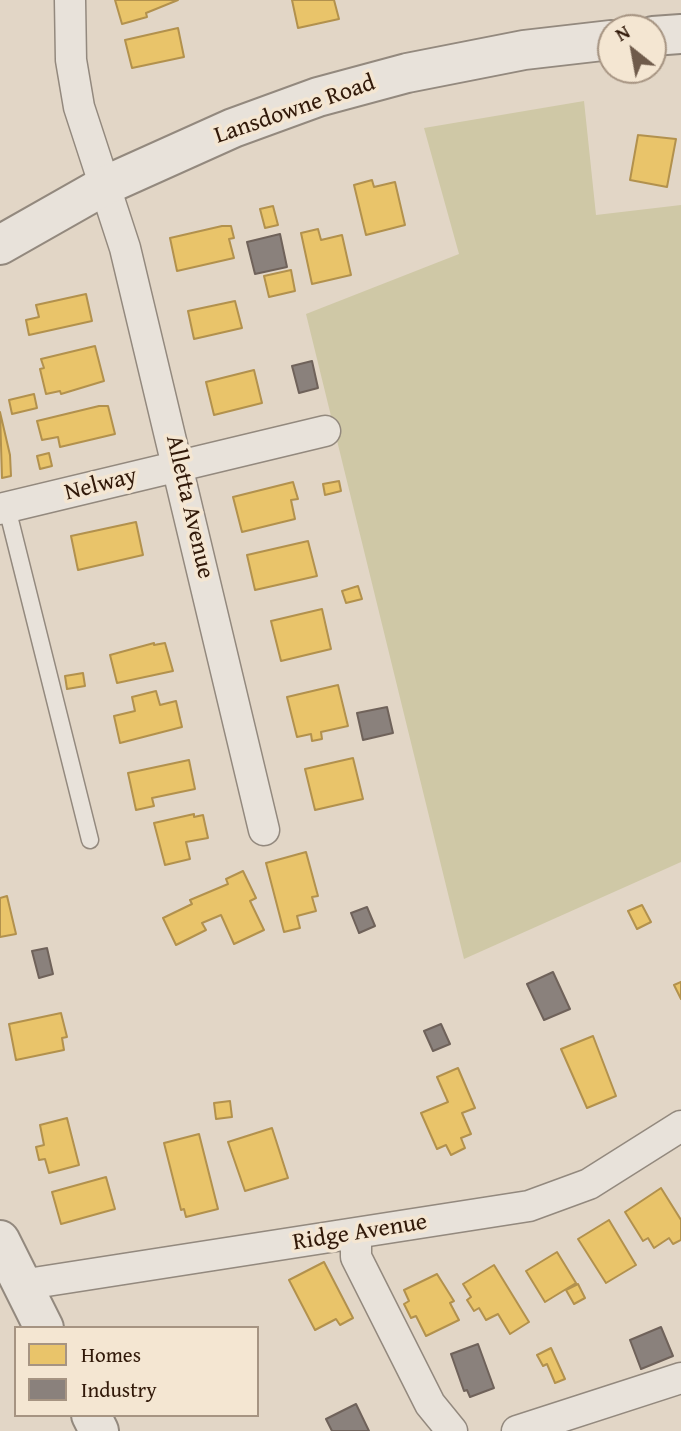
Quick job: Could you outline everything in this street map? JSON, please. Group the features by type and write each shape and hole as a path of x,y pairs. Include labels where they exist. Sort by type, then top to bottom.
{"street":[{"name":"Alletta Avenue","path":"70,0 71,60 79,107 125,248 264,830"},
{"name":"Lansdowne Road","path":"0,245 104,186 233,128 318,97 407,73 524,50 597,42"},
{"name":"Nelway","path":"3,509 325,431"},
{"name":"Ridge Avenue","path":"21,1285 529,1206 589,1184 681,1126"},
{"path":"356,1234 356,1257 430,1404 452,1431"},
{"path":"0,1240 43,1326"},
{"path":"517,1431 681,1378"}],"lane":[{"path":"3,509 90,839"}],"shaded area":[{"path":"584,101 596,215 681,205 681,862 464,959 306,314 459,254 424,128"}],"building: Homes":[{"path":"115,0 178,0 146,13 147,17 122,24"},
{"path":"292,0 334,0 339,19 298,28"},
{"path":"178,28 184,57 132,68 125,40"},
{"path":"638,135 676,139 667,187 630,180"},
{"path":"372,180 374,187 395,182 405,225 366,235 354,185"},
{"path":"273,206 278,225 265,228 260,209"},
{"path":"231,226 234,238 229,239 234,258 177,271 170,238"},
{"path":"318,229 321,240 342,235 351,275 312,284 301,233"},
{"path":"291,270 295,291 269,297 264,276"},
{"path":"86,294 92,321 29,335 26,320 39,317 36,305"},
{"path":"235,301 242,328 194,339 188,311"},
{"path":"95,346 104,381 61,394 60,391 46,394 40,369 44,368 41,359"},
{"path":"254,370 262,403 214,415 206,382"},
{"path":"34,394 37,408 12,414 9,400"},
{"path":"108,406 115,434 60,447 58,437 42,440 37,421"},
{"path":"0,412 10,455 11,476 2,478"},
{"path":"49,453 52,466 40,469 37,456"},
{"path":"339,481 341,491 325,495 323,484"},
{"path":"293,482 298,499 291,500 295,519 242,532 233,497"},
{"path":"136,522 143,555 78,570 71,536"},
{"path":"308,541 317,576 255,590 247,555"},
{"path":"358,586 362,599 346,603 342,591"},
{"path":"322,609 331,649 281,661 271,621"},
{"path":"154,643 165,643 173,671 117,683 110,655"},
{"path":"83,673 85,686 67,689 65,676"},
{"path":"338,685 348,726 321,732 322,739 312,741 311,734 297,737 287,697"},
{"path":"156,691 160,705 176,701 182,727 120,743 114,716 135,711 132,697"},
{"path":"353,758 363,799 315,810 305,769"},
{"path":"189,760 195,789 152,798 154,806 136,810 128,773"},
{"path":"194,814 194,817 203,815 208,838 186,842 190,859 165,865 154,823"},
{"path":"306,852 318,896 312,897 316,911 297,916 300,928 284,932 266,863"},
{"path":"243,871 256,898 250,901 264,930 234,944 221,915 202,923 206,930 176,945 163,918 192,904 190,900 228,884 226,879"},
{"path":"7,896 16,934 0,937 0,898"},
{"path":"642,905 651,922 637,929 628,911"},
{"path":"681,982 681,999 674,985"},
{"path":"61,1013 67,1037 62,1038 64,1050 16,1060 9,1024"},
{"path":"593,1036 616,1096 587,1108 561,1049"},
{"path":"458,1068 475,1108 462,1113 471,1134 461,1138 465,1148 451,1155 446,1145 437,1149 421,1113 448,1102 437,1077"},
{"path":"230,1101 232,1117 216,1119 214,1103"},
{"path":"67,1118 79,1165 49,1173 45,1159 39,1160 36,1147 44,1145 40,1125"},
{"path":"272,1128 288,1178 245,1191 228,1142"},
{"path":"199,1134 218,1209 186,1217 184,1209 181,1210 164,1143"},
{"path":"106,1177 115,1209 61,1224 52,1192"},
{"path":"661,1188 681,1220 681,1240 673,1244 669,1238 654,1248 648,1238 643,1241 625,1212"},
{"path":"609,1220 636,1265 606,1283 578,1239"},
{"path":"557,1252 576,1283 545,1302 526,1271"},
{"path":"324,1262 353,1318 340,1325 336,1319 315,1330 289,1280"},
{"path":"494,1265 529,1322 510,1334 498,1314 486,1320 479,1308 474,1311 467,1300 471,1297 463,1284"},
{"path":"437,1274 454,1301 450,1303 459,1320 426,1336 416,1316 411,1318 404,1304 409,1301 404,1290"},
{"path":"578,1284 585,1298 574,1304 566,1290"},
{"path":"551,1348 565,1379 555,1383 547,1364 543,1366 537,1355"}],"building: Industry":[{"path":"280,234 287,267 255,274 247,242"},
{"path":"312,361 318,388 299,393 292,366"},
{"path":"387,707 393,733 363,740 357,713"},
{"path":"367,907 375,926 359,933 351,913"},
{"path":"47,948 53,974 39,978 32,951"},
{"path":"553,972 570,1009 544,1020 527,984"},
{"path":"441,1024 450,1044 433,1051 424,1031"},
{"path":"661,1327 673,1356 641,1369 630,1340"},
{"path":"478,1344 494,1388 470,1397 467,1390 464,1391 451,1354"},
{"path":"356,1404 369,1431 332,1431 326,1419"}]}
